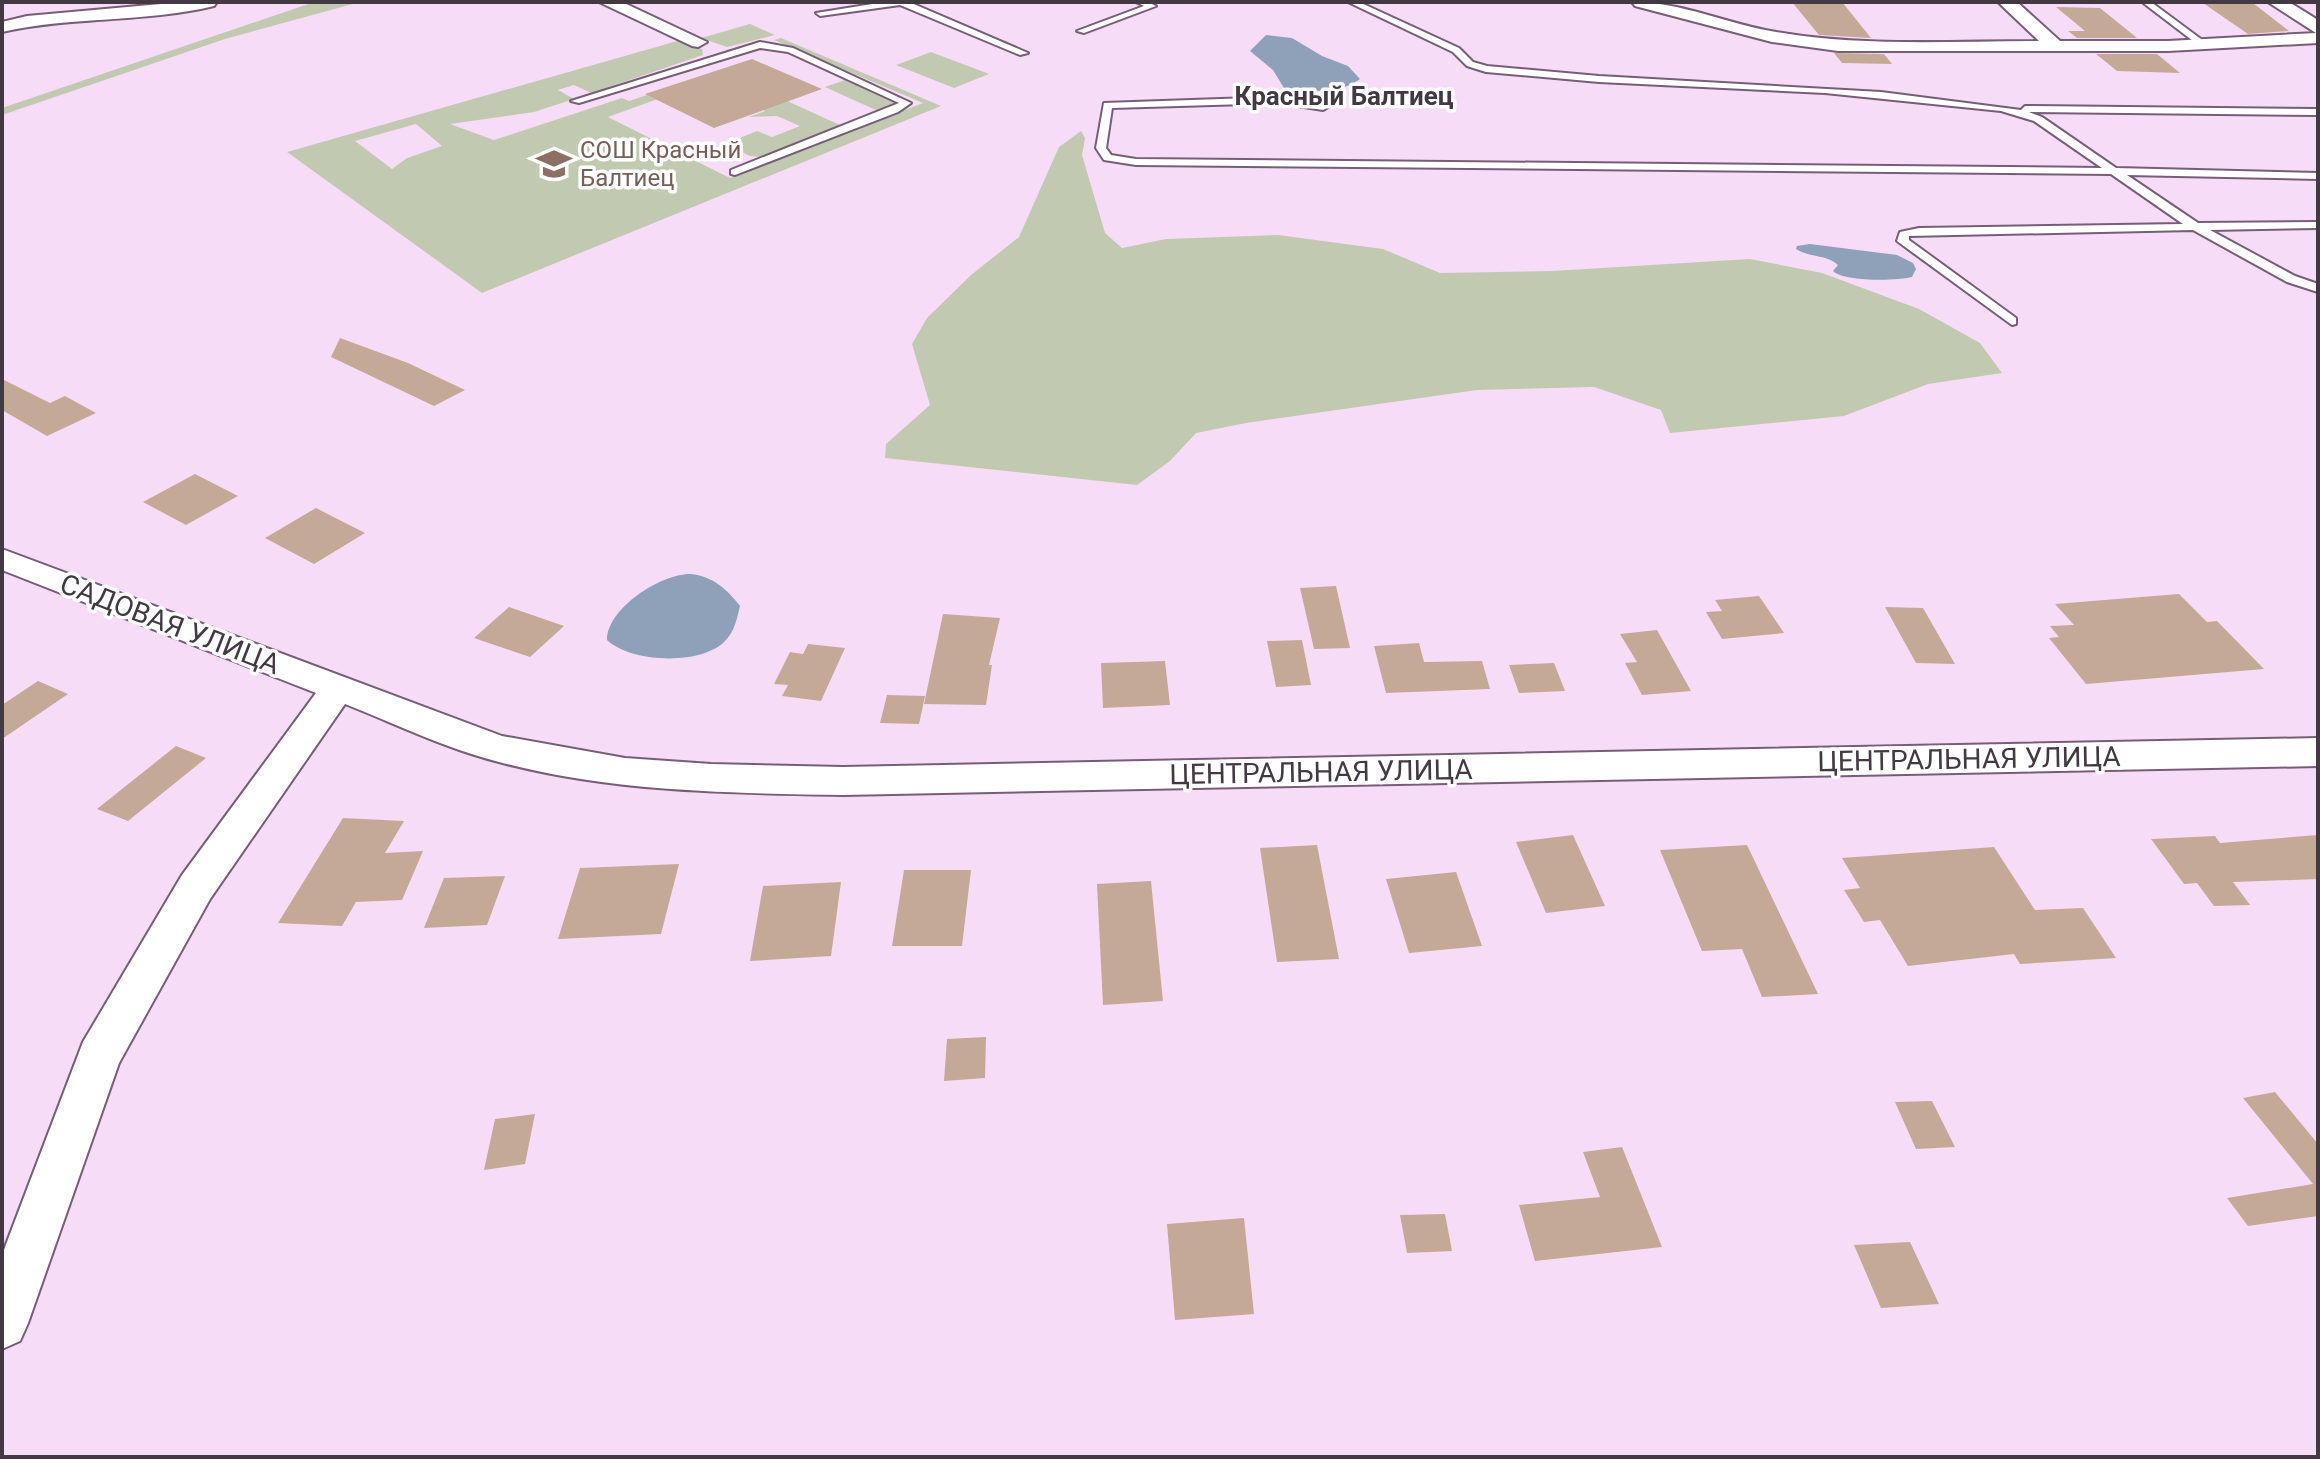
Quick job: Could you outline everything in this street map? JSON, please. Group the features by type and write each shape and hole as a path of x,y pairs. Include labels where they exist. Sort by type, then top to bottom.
{"street":[{"path":"2,27 64,15 144,13 208,2"},
{"path":"608,2 698,42"},
{"path":"1641,2 1772,37 1850,47 2204,45 2318,38"},
{"path":"2007,2 2055,46"},
{"path":"2277,2 2318,28"},
{"name":"САДОВАЯ УЛИЦА","path":"2,559 338,688"},
{"path":"2,1323 99,1056 196,887 338,688"},
{"name":"ЦЕНТРАЛЬНАЯ УЛИЦА","path":"338,688 496,748 552,763 609,772 707,779 843,781 2318,752"}],"lane":[{"path":"820,13 902,2 1023,53"},
{"path":"1081,31 1152,6 1140,2"},
{"path":"1352,2 1456,50 1470,64 1486,69 1686,86 1887,94 2017,109 2318,112"},
{"path":"2146,2 2204,45"},
{"path":"698,42 729,56"},
{"path":"576,101 760,45 790,50 906,103 735,172"},
{"path":"1323,107 1278,100 1107,105 1101,148 1108,158 1136,162 2115,171 2318,176"},
{"path":"2017,109 2038,119 2194,226 2291,279 2318,288"},
{"path":"2012,321 1903,241 1904,234 1919,231 2318,225"}],"green space":[{"path":"314,2 360,2 225,39 2,115 2,108"},
{"path":"750,24 775,35 727,47 701,38"},
{"name":"СОШ Красный Балтиец","path":"781,38 941,106 482,293 287,152 681,40 702,49 703,55 591,93 574,85 558,90 574,99 534,112 450,124 494,140 622,98 629,101 656,92 677,92 608,117 730,178 923,103 774,40","holes":["416,124 442,146 407,158 392,169 355,141"]},
{"path":"931,52 989,74 954,88 896,65"},
{"path":"845,80 894,103 892,107 764,157 750,156 725,144 757,131 772,137 800,126 777,116 749,117 765,111 761,108 785,100 840,125 878,111 825,87"},
{"path":"1081,131 1085,138 1082,155 1105,233 1122,248 1166,239 1278,235 1383,249 1440,273 1552,271 1750,259 1822,273 1919,309 1980,343 2002,373 1928,384 1844,416 1670,433 1661,410 1594,387 1477,390 1196,433 1170,461 1137,485 885,458 886,444 930,405 912,344 927,318 971,275 1019,237 1059,147"}],"water":[{"path":"1266,35 1292,38 1322,56 1348,66 1360,79 1333,90 1284,88 1273,70 1250,51"},
{"path":"1810,244 1897,255 1913,263 1916,269 1912,277 1883,280 1839,275 1833,271 1838,265 1796,249 1797,246"},
{"path":"691,574 718,584 740,606 734,628 726,640 701,654 667,658 632,653 607,640 616,616 638,595 666,579"}],"building":[{"path":"1792,2 1842,2 1871,38 1819,35"},
{"path":"2203,3 2253,3 2289,31 2248,34"},
{"path":"2056,7 2100,8 2137,38 2077,38 2068,31 2085,31"},
{"path":"1834,53 1884,54 1892,64 1842,63"},
{"path":"2096,54 2157,54 2180,73 2117,71"},
{"path":"752,59 822,89 714,128 645,94"},
{"path":"340,338 408,363 465,390 434,406 331,357"},
{"path":"2,379 50,403 65,396 96,413 47,436 2,410"},
{"path":"195,474 238,496 186,525 143,502"},
{"path":"316,508 365,533 314,564 265,538"},
{"path":"1336,586 1350,648 1314,649 1300,588"},
{"path":"2179,594 2207,622 2217,621 2264,669 2086,684 2049,638 2059,637 2050,626 2074,625 2055,604"},
{"path":"1759,596 1784,633 1722,639 1706,612 1722,611 1715,600"},
{"path":"509,607 564,626 530,657 474,638"},
{"path":"1885,607 1923,608 1955,664 1916,663"},
{"path":"943,614 1000,618 989,665 992,665 986,705 924,704"},
{"path":"1657,630 1691,691 1642,695 1625,663 1637,662 1620,634"},
{"path":"1302,640 1311,685 1276,687 1267,641"},
{"path":"1419,643 1424,662 1482,661 1490,689 1386,693 1374,646"},
{"path":"808,644 845,648 821,701 782,696 788,685 774,684 790,652 803,654"},
{"path":"1165,661 1170,705 1103,708 1101,663"},
{"path":"1554,663 1565,691 1519,693 1509,665"},
{"path":"38,681 68,694 2,739 2,705"},
{"path":"887,695 925,696 919,724 880,723"},
{"path":"176,746 206,758 128,821 97,809"},
{"path":"343,818 404,821 385,853 423,851 402,900 356,902 342,926 278,923"},
{"path":"1573,835 1605,906 1546,913 1516,842"},
{"path":"2318,835 2318,879 2233,882 2250,905 2214,906 2197,883 2184,884 2151,839 2215,836 2220,843"},
{"path":"1317,845 1339,959 1277,962 1260,848"},
{"path":"1747,845 1818,994 1762,997 1742,949 1702,951 1660,850"},
{"path":"1994,847 2035,910 2083,908 2116,958 2020,964 2014,954 1908,966 1880,920 1864,922 1844,890 1860,888 1842,858"},
{"path":"679,864 661,934 558,939 580,868"},
{"path":"904,870 971,870 962,946 892,946"},
{"path":"1456,872 1482,946 1409,953 1386,879"},
{"path":"505,876 487,925 424,928 444,878"},
{"path":"1151,881 1163,1001 1103,1005 1097,884"},
{"path":"841,882 831,956 750,961 763,886"},
{"path":"986,1037 985,1078 944,1081 947,1039"},
{"path":"2275,1092 2318,1144 2318,1216 2248,1226 2227,1198 2313,1184 2243,1098"},
{"path":"1932,1101 1955,1147 1916,1149 1895,1102"},
{"path":"535,1114 525,1164 484,1170 495,1119"},
{"path":"1622,1147 1662,1247 1535,1261 1519,1205 1600,1197 1583,1152"},
{"path":"1445,1214 1452,1251 1407,1253 1400,1215"},
{"path":"1244,1218 1254,1314 1175,1320 1167,1224"},
{"path":"1910,1242 1939,1304 1881,1308 1854,1245"}],"place":[{"name":"СОШ Красный Балтиец","path":"554,164"}],"district":[{"name":"Красный Балтиец","path":"1344,96"}]}
